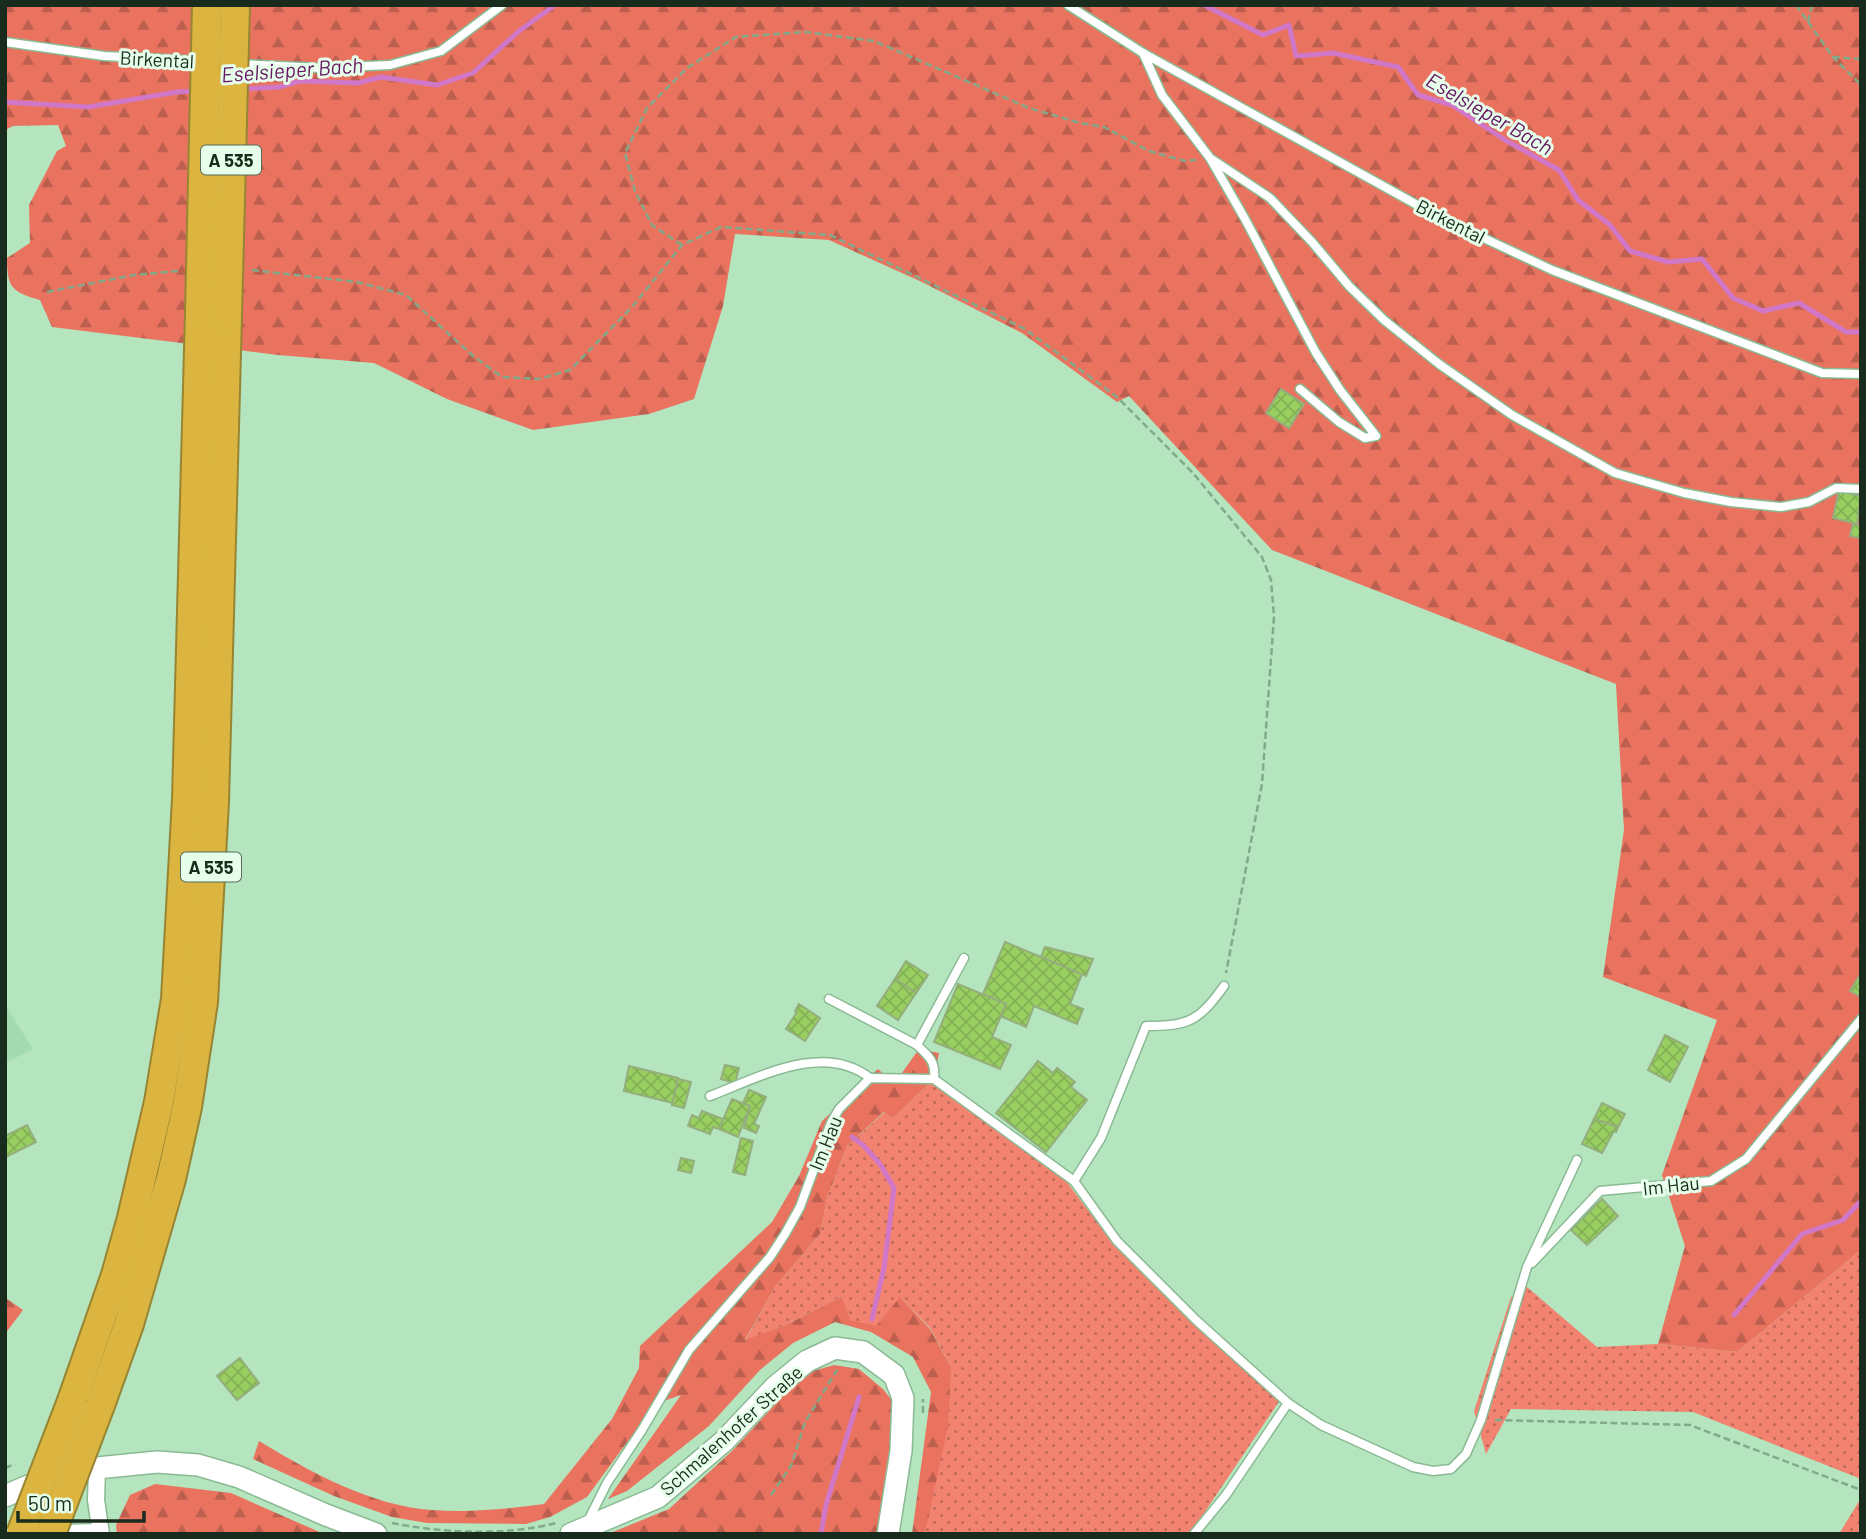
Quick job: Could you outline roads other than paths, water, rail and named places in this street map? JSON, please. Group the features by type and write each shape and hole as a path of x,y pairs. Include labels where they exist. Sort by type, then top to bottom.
{"highway":[{"name":"A 535","path":"33,1531 132,1218 159,1102 176,999 187,799 207,5"},
{"name":"A 535","path":"33,1531 100,1405 135,1302 171,1179 187,1107 203,1002 214,802 235,5"}],"main road":[{"name":"Schmalenhofer Straße","path":"577,1532 658,1497 724,1441 775,1387 807,1361 835,1348 863,1352 894,1374 904,1398 901,1451 888,1534"},
{"path":"5,1496 59,1473 157,1462 198,1465 239,1477 376,1534"}],"street":[{"path":"97,1469 96,1500 100,1531"}],"lane":[{"path":"226,63 321,68 390,65 440,51 502,5"},
{"name":"Birkental","path":"1069,5 1143,53 1439,217 1552,270 1822,373 1861,374"},
{"name":"Birkental","path":"5,42 104,56 213,62"},
{"path":"1143,53 1162,95 1210,159 1245,219 1317,353 1340,390 1376,436 1365,438 1339,422 1300,389"},
{"path":"1210,159 1270,198 1349,286 1384,320 1439,364 1512,415 1615,473 1684,493 1731,502 1780,507 1809,502 1836,488 1861,489"},
{"path":"917,1045 964,958"},
{"path":"1074,1181 1101,1138 1146,1026 1170,1026 1192,1019 1207,1010 1224,986"},
{"path":"710,1096 765,1075 819,1062 842,1064 870,1078 934,1079 935,1065 917,1045 829,999"},
{"name":"Im Hau","path":"1527,1268 1600,1191 1711,1181 1746,1158 1861,1019"},
{"name":"Im Hau","path":"577,1532 689,1350 769,1257 785,1234 800,1207 831,1123 839,1109 870,1078"},
{"name":"Im Hau","path":"934,1079 1074,1181 1117,1241 1196,1320 1288,1403 1321,1425 1413,1467 1433,1471 1451,1469 1466,1454 1481,1419 1527,1268 1577,1160"},
{"path":"1194,1534 1226,1495 1288,1403"},
{"path":"33,1531 100,1531"}],"waterway":[{"name":"Eselsieper Bach","path":"241,89 279,87 300,81 358,83 381,77 437,85 473,73 519,31 555,5"},
{"name":"Eselsieper Bach","path":"1204,5 1263,35 1289,25 1296,56 1333,53 1398,67 1418,95 1452,105 1505,140 1559,170 1578,200 1610,225 1630,251 1668,262 1702,259 1733,298 1763,311 1799,303 1846,332 1861,332"},
{"name":"Eselsieper Bach","path":"5,102 88,107 197,91"},
{"path":"852,1137 880,1164 894,1188 884,1268 872,1319"},
{"path":"1734,1315 1802,1234 1843,1220 1861,1201"},
{"path":"821,1534 826,1505 859,1397"}]}
